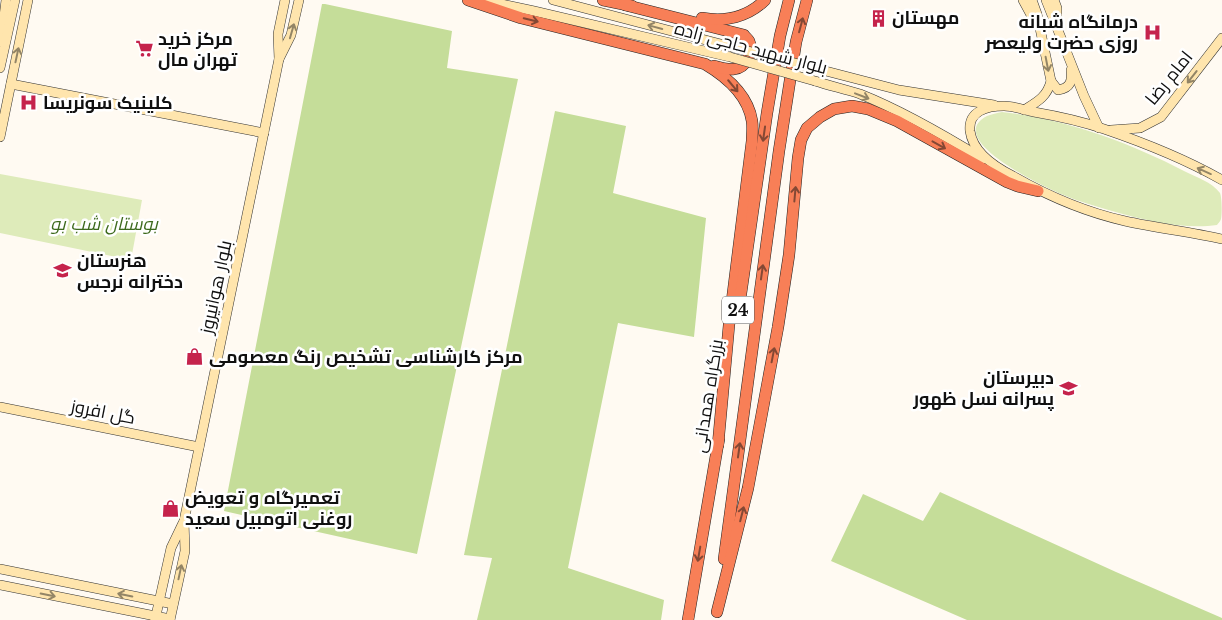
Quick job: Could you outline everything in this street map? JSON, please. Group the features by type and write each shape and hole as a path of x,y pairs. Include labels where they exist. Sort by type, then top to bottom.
{"highway":[{"path":"468,0 521,18 727,69 742,67 747,62 751,48 749,41 744,35 603,0"},
{"path":"625,5 713,20 732,19 746,13 765,0"},
{"name":"بزرگراه همدانی","path":"688,620 718,445 767,113 780,36 789,0"},
{"name":"بزرگراه همدانی","path":"716,616 778,151 796,42 807,0"},
{"path":"705,64 723,74 734,86 743,99 752,120 749,169 729,325 718,445"},
{"path":"716,616 748,488 778,327 789,255 798,158 801,140 807,128 820,117 834,109 852,106 868,109 897,121 1007,182 1038,191"}],"main road":[{"path":"0,52 6,0"},
{"path":"0,68 15,0"},
{"name":"بلوار هوانیروز","path":"279,59 291,35 299,0"},
{"name":"بلوار شهید حاجی زاده","path":"483,0 730,57 858,94 891,108 956,142 996,167"},
{"name":"بلوار شهید حاجی زاده","path":"553,0 899,90 1004,106 1101,128"},
{"path":"1023,0 1041,35"},
{"path":"1032,0 1051,81 1058,90 1069,86 1072,80 1071,64"},
{"path":"1046,0 1071,64 1101,128 1185,162 1222,180"},
{"path":"1054,0 1057,8 1057,29"},
{"name":"بلوار هوانیروز","path":"170,620 185,551 184,521 279,59 278,34 285,1"},
{"path":"0,137 28,2"},
{"name":"امام رضا","path":"1101,128 1120,130 1140,128 1161,117 1222,38"},
{"path":"1024,110 1044,97 1051,81"},
{"path":"11,84 264,133"},
{"path":"1004,106 980,111 973,116 970,122 971,138 976,147 996,167 1038,191 1070,204 1124,220 1222,239"},
{"name":"گل افروز","path":"0,407 199,447"},
{"name":"بلوار هوانیروز","path":"155,618 171,548 184,521"},
{"path":"0,569 173,604"},
{"path":"0,585 170,620"}],"green space":[{"path":"322,4 452,31 447,68 518,79 417,554 224,511"},
{"path":"555,111 626,126 613,193 706,218 694,337 618,323 568,568 664,600 661,620 477,620 492,558 464,555"},
{"path":"1002,112 1049,120 1096,133 1163,160 1204,180 1220,193 1222,206 1221,220 1217,225 1205,226 1164,223 1137,218 1099,207 1051,190 1001,161 986,149 977,137 977,126 987,116"},
{"name":"بوستان شب بو","path":"0,174 142,200 131,260 0,233"},
{"path":"940,492 1222,618 1222,620 967,620 831,561 863,494 923,521"}],"place":[{"name":"مهستان","path":"878,18"},
{"name":"درمانگاه شبانه روزی حضرت ولیعصر","path":"1152,32"},
{"name":"مرکز خرید تهران مال","path":"144,49"},
{"name":"کلینیک سونریسا","path":"29,103"},
{"name":"هنرستان دخترانه نرجس","path":"63,271"},
{"name":"مرکز کارشناسی تشخیص رنگ معصومی","path":"195,357"},
{"name":"دبیرستان پسرانه نسل ظهور","path":"1068,388"},
{"name":"تعمیرگاه و تعویض روغنی اتومبیل سعید","path":"171,508"}]}
